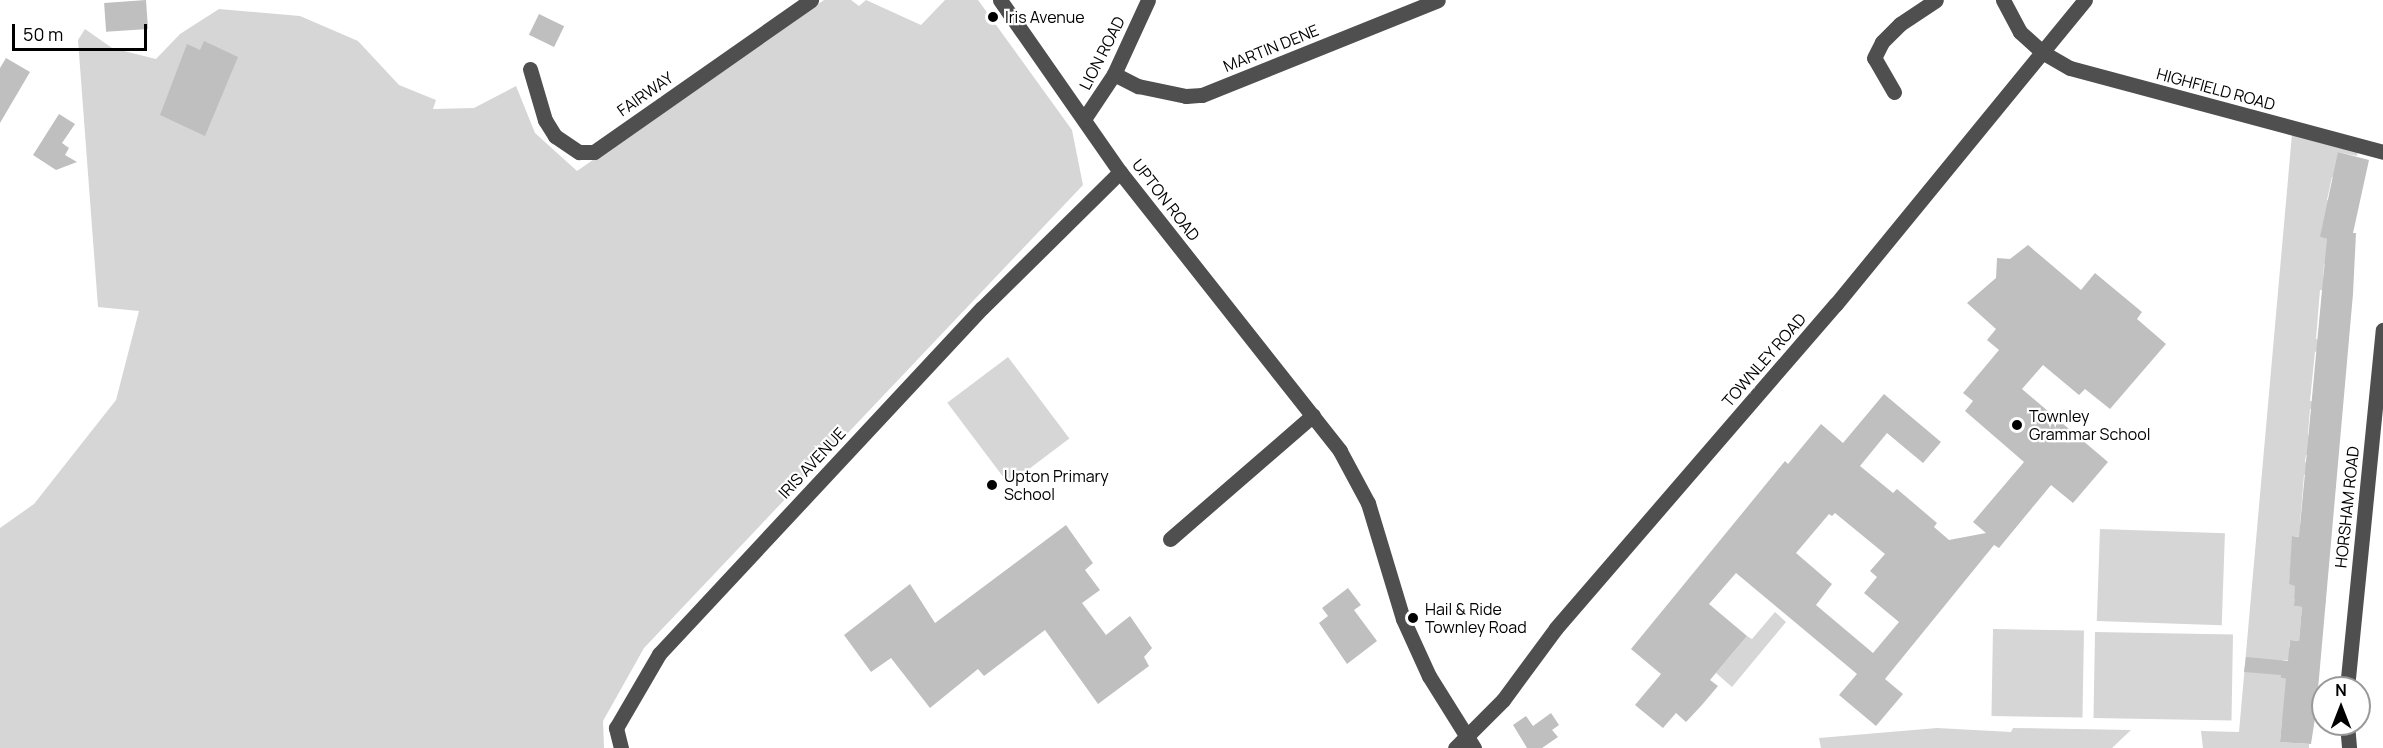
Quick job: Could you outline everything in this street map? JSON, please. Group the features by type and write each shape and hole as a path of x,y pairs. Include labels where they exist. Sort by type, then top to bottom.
{"street":[{"name":"FAIRWAY","path":"530,69 545,120 555,136 579,152 594,152 811,0"},
{"name":"UPTON ROAD","path":"1000,0 1120,172 1340,451 1368,503 1403,619 1429,676 1465,745"},
{"name":"LION ROAD","path":"1084,119 1114,74 1148,0"},
{"name":"MARTIN DENE","path":"1114,74 1138,86 1186,96 1202,95 1438,0"},
{"path":"1894,92 1874,58 1882,42 1900,24 1936,0"},
{"name":"HIGHFIELD ROAD","path":"2003,0 2020,32 2042,52 2070,68 2383,152"},
{"name":"TOWNLEY ROAD","path":"1465,745 1503,700 1556,628 1836,303 2085,0"},
{"name":"IRIS AVENUE","path":"621,748 616,728 659,654 982,308 1120,172"},
{"name":"HORSHAM ROAD","path":"2348,676 2383,330"},
{"path":"1170,539 1313,415"}],"shaded area":[{"path":"824,0 851,0 859,6 866,0 921,25 945,0 978,0 1072,130 1083,185 644,648 603,721 604,748 0,748 0,528 34,504 116,400 139,311 98,307 78,40 85,29 112,48 156,59 180,34 219,9 300,16 358,41 399,85 436,100 433,109 474,108 516,86 535,133 577,171"},
{"path":"2292,134 2358,151 2357,156 2338,152 2340,178 2332,177 2327,200 2344,204 2320,237 2350,245 2331,264 2324,264 2323,279 2339,291 2320,290 2316,339 2335,341 2315,352 2310,401 2329,403 2328,410 2310,409 2308,434 2315,455 2306,455 2305,462 2323,464 2304,475 2300,524 2308,538 2293,536 2289,584 2312,588 2312,594 2326,595 2326,603 2294,599 2294,606 2302,607 2299,641 2290,640 2289,647 2306,662 2283,660 2281,678 2286,679 2286,685 2311,722 2282,720 2280,742 2309,744 2309,748 2203,748 2201,731 2239,732"},
{"path":"1008,357 1069,438 1009,484 947,403"},
{"path":"2100,529 2225,533 2222,625 2097,621"},
{"path":"1775,612 1786,622 1732,687 1716,673 1747,636 1752,639"},
{"path":"1993,629 2084,631 2082,718 1991,716"},
{"path":"2095,632 2233,634 2231,720 2093,718"},
{"path":"1937,728 2011,732 2013,728 2131,730 2112,748 1821,748 1819,738"}],"building":[{"path":"146,0 148,29 106,32 104,3"},
{"path":"539,14 564,26 554,47 529,35"},
{"path":"204,41 238,57 205,136 160,115 187,44 200,50"},
{"path":"6,58 30,72 0,123 0,68"},
{"path":"59,114 75,124 62,143 69,148 65,155 77,162 56,170 33,155"},
{"path":"2338,152 2369,160 2353,233 2356,233 2353,294 2319,676 2311,676 2311,744 2280,742 2286,679 2281,678 2281,675 2244,672 2246,657 2288,661 2290,640 2299,641 2302,607 2294,606 2295,586 2289,584 2292,536 2299,537 2327,239 2320,237"},
{"path":"2028,245 2081,290 2095,273 2142,312 2137,319 2166,344 2110,409 2085,389 2079,395 2043,365 2022,389 2108,462 2073,503 2051,485 1999,548 1994,545 1885,679 1903,694 1876,726 1839,695 1857,674 1736,573 1709,604 1747,636 1710,680 1718,686 1701,706 1686,722 1676,713 1663,728 1635,705 1661,674 1631,649 1785,461 1788,464 1821,424 1843,443 1884,394 1941,442 1923,463 1887,433 1860,466 1893,493 1897,489 1937,523 1934,527 1949,540 1986,533 1973,522 2024,462 1965,411 1973,401 1963,393 1999,350 1987,340 1996,329 1967,303 1996,278 1997,258 2010,259","holes":["1835,513 1885,554 1870,571 1877,577 1864,593 1899,622 1873,653 1816,605 1832,584 1796,553 1829,514 1832,516"]},
{"path":"1066,525 1093,563 1085,570 1100,590 1082,603 1106,635 1130,616 1152,648 1144,657 1149,666 1098,704 1045,630 984,676 978,669 930,708 891,658 871,672 844,635 910,584 935,623"},
{"path":"1348,588 1361,605 1354,610 1377,641 1347,664 1319,623 1328,616 1322,608"},
{"path":"1551,713 1559,725 1552,730 1558,737 1542,748 1527,748 1513,725 1526,716 1533,726"}],"place":[{"name":"Iris Avenue","path":"993,17"},
{"name":"Townley Grammar School","path":"2017,425"},
{"name":"Upton Primary School","path":"992,485"},
{"name":"Hail & Ride Townley Road","path":"1413,618"}]}
